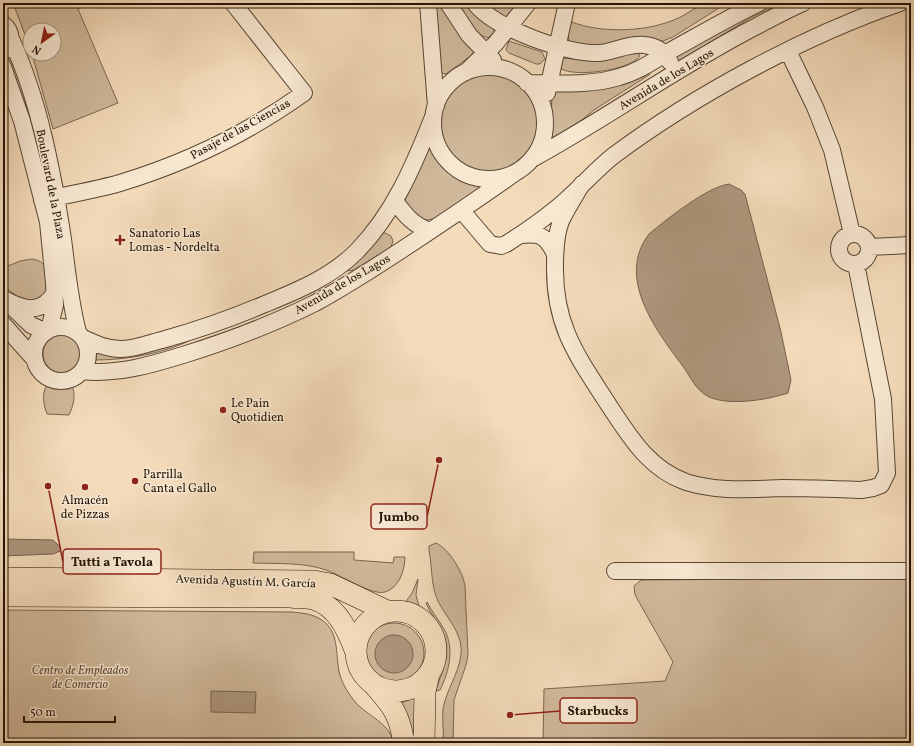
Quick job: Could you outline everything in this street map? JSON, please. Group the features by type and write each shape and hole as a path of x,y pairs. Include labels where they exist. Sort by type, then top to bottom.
{"main road":[{"name":"Avenida Agustín M. García","path":"3,578 314,581 330,584 386,611"},
{"name":"Avenida Agustín M. García","path":"3,596 291,597 313,599 328,607 337,615 355,650"},
{"path":"404,743 400,722 394,708 363,675 357,663 355,650 356,640 366,623 386,611 409,613 420,618 429,627 434,638 436,650 435,662 429,674 425,692 424,743"},
{"path":"373,684 391,690 410,689 421,683 429,674"}],"street":[{"name":"Pasaje de las Ciencias","path":"49,199 119,183 183,161 217,145 272,114 304,93 233,3"},
{"path":"428,3 435,137 443,156 452,166 476,178 490,179 503,178 516,173 532,159 541,144 545,128 544,110 556,47 567,3"},
{"path":"448,3 469,35 501,69"},
{"path":"475,3 488,17 556,47 585,53 601,53 644,45 654,47 666,54 675,72"},
{"name":"Avenida de los Lagos","path":"527,82 549,83 600,81 617,78 640,70 759,3"},
{"name":"Avenida de los Lagos","path":"532,159 576,135 675,72 741,34 803,3"},
{"path":"462,211 490,244 495,247 501,246 521,235 554,211 598,168 648,132 714,90 788,51 871,13 900,3"},
{"path":"434,112 447,86 466,72 486,53 528,4"},
{"name":"Boulevard de la Plaza","path":"6,26 18,54 38,118 49,199 80,335"},
{"path":"3,52 7,49 6,26"},
{"path":"788,51 815,107 832,150 852,234"},
{"name":"Boulevard de la Plaza","path":"3,67 49,199 48,222 55,305 47,331"},
{"path":"466,72 489,67 515,74 527,82 538,95 544,110"},
{"name":"Avenida de los Lagos","path":"80,335 105,348 122,349 136,347 200,329 310,285 329,274 357,251 376,228 395,201 418,155 434,112"},
{"name":"Avenida de los Lagos","path":"82,371 94,373 123,370 154,364 202,349 250,331 316,302 462,211 516,173"},
{"path":"582,184 560,223 555,254 556,298 567,335 629,438 652,462 685,481 722,489 861,490 881,485 887,473 882,399 856,264"},
{"path":"395,201 405,216 414,223 430,231"},
{"path":"521,235 535,233 542,236 550,244 555,254"},
{"path":"852,234 857,234 865,238 869,247 868,256 865,260 856,264 846,262 842,258 839,249 843,239 852,234"},
{"path":"869,247 911,245"},
{"path":"4,299 15,305 30,309 39,308 50,301 54,292"},
{"path":"3,324 35,360 38,368 45,375 62,381 70,379 82,371 88,355 80,335 64,327 47,331 31,325 4,299"},
{"path":"35,360 36,344 47,331"},
{"path":"614,571 911,571"}],"green space":[{"path":"13,3 88,3 78,9 118,103 53,129 34,62 62,62 62,22 22,22 22,27"},
{"path":"433,3 440,3 460,33 475,49 472,55 446,74 441,73"},
{"path":"455,3 468,3 493,28 494,32 488,38 478,33 469,24"},
{"path":"479,3 518,3 507,18"},
{"path":"704,3 727,3 673,37 663,41 653,40 607,49 569,43 568,30 572,22 595,28 622,30 635,29 660,25 684,15"},
{"path":"768,3 782,3 750,18 676,62 675,55 746,13"},
{"path":"509,41 542,52 545,59 540,64 536,64 509,53 506,50"},
{"path":"12,50 44,165 45,186 3,57"},
{"path":"630,52 639,54 640,56 635,61 614,69 575,72 565,71 559,67 562,58 588,60"},
{"path":"651,71 649,75 594,110 558,139 553,140 551,137 552,87"},
{"path":"489,74 508,78 524,88 534,104 538,123 534,142 524,158 508,168 489,172 470,168 454,158 444,142 440,123 444,104 454,88 470,78"},
{"path":"429,146 449,169 461,177 479,183 481,185 481,189 452,210 436,218 420,220 407,206 405,200"},
{"path":"385,233 391,236 393,241 391,247 354,270 347,271 345,268 377,234"},
{"path":"32,259 42,263 48,275 49,292 39,302 24,301 3,286 3,268 20,261"},
{"path":"62,335 75,341 81,354 75,367 62,373 49,367 43,354 49,341"},
{"path":"195,338 172,348 147,355 121,359 96,360 97,349"},
{"path":"47,385 63,387 71,385 74,396 69,415 47,414 44,404 44,392"},
{"path":"436,543 446,550 455,562 464,580 465,586 468,655 454,700 453,743 443,743 443,709 460,661 461,645 456,630 439,603 434,591 429,546"},
{"path":"254,552 354,552 354,560 393,563 394,557 405,557 404,567 397,583 390,590 379,592 372,591 317,567 290,564 253,563"},
{"path":"911,578 911,743 543,743 544,689 665,681 673,662 635,595 634,586 641,580"},
{"path":"418,579 416,595 420,610 418,612 405,603 412,593"},
{"path":"427,602 444,629 450,652 450,660 446,676 440,690 436,691 445,663 447,649 443,633 428,607"},
{"name":"Centro de Empleados de Comercio","path":"3,610 292,612 311,615 322,620 332,632 335,639 340,675 348,692 356,703 389,731 393,743 3,743"},
{"path":"394,623 411,628 419,636 424,653 419,670 411,678 394,683 377,678 369,670 364,653 369,636 377,628"},
{"path":"420,696 414,743 401,703"}],"shaded area":[{"path":"729,184 741,190 745,194 781,332 791,380 788,393 759,400 738,402 718,400 709,397 700,391 651,319 643,302 638,285 636,268 640,250 649,234 676,212 699,197 720,186"},
{"path":"3,539 53,540 61,548 60,551 53,554 3,556"},
{"path":"390,635 398,635 408,640 412,647 412,661 408,668 398,673 390,673 380,668 378,665 375,658 375,650 380,640 383,638"},
{"path":"211,691 256,692 255,713 211,712"}],"place":[{"name":"Sanatorio Las Lomas - Nordelta","path":"120,240"},
{"name":"Le Pain Quotidien","path":"223,410"},
{"name":"Jumbo","path":"439,460"},
{"name":"Parrilla Canta el Gallo","path":"135,481"},
{"name":"Tutti a Tavola","path":"48,486"},
{"name":"Almacén de Pizzas","path":"85,487"},
{"name":"Starbucks","path":"510,715"}]}
